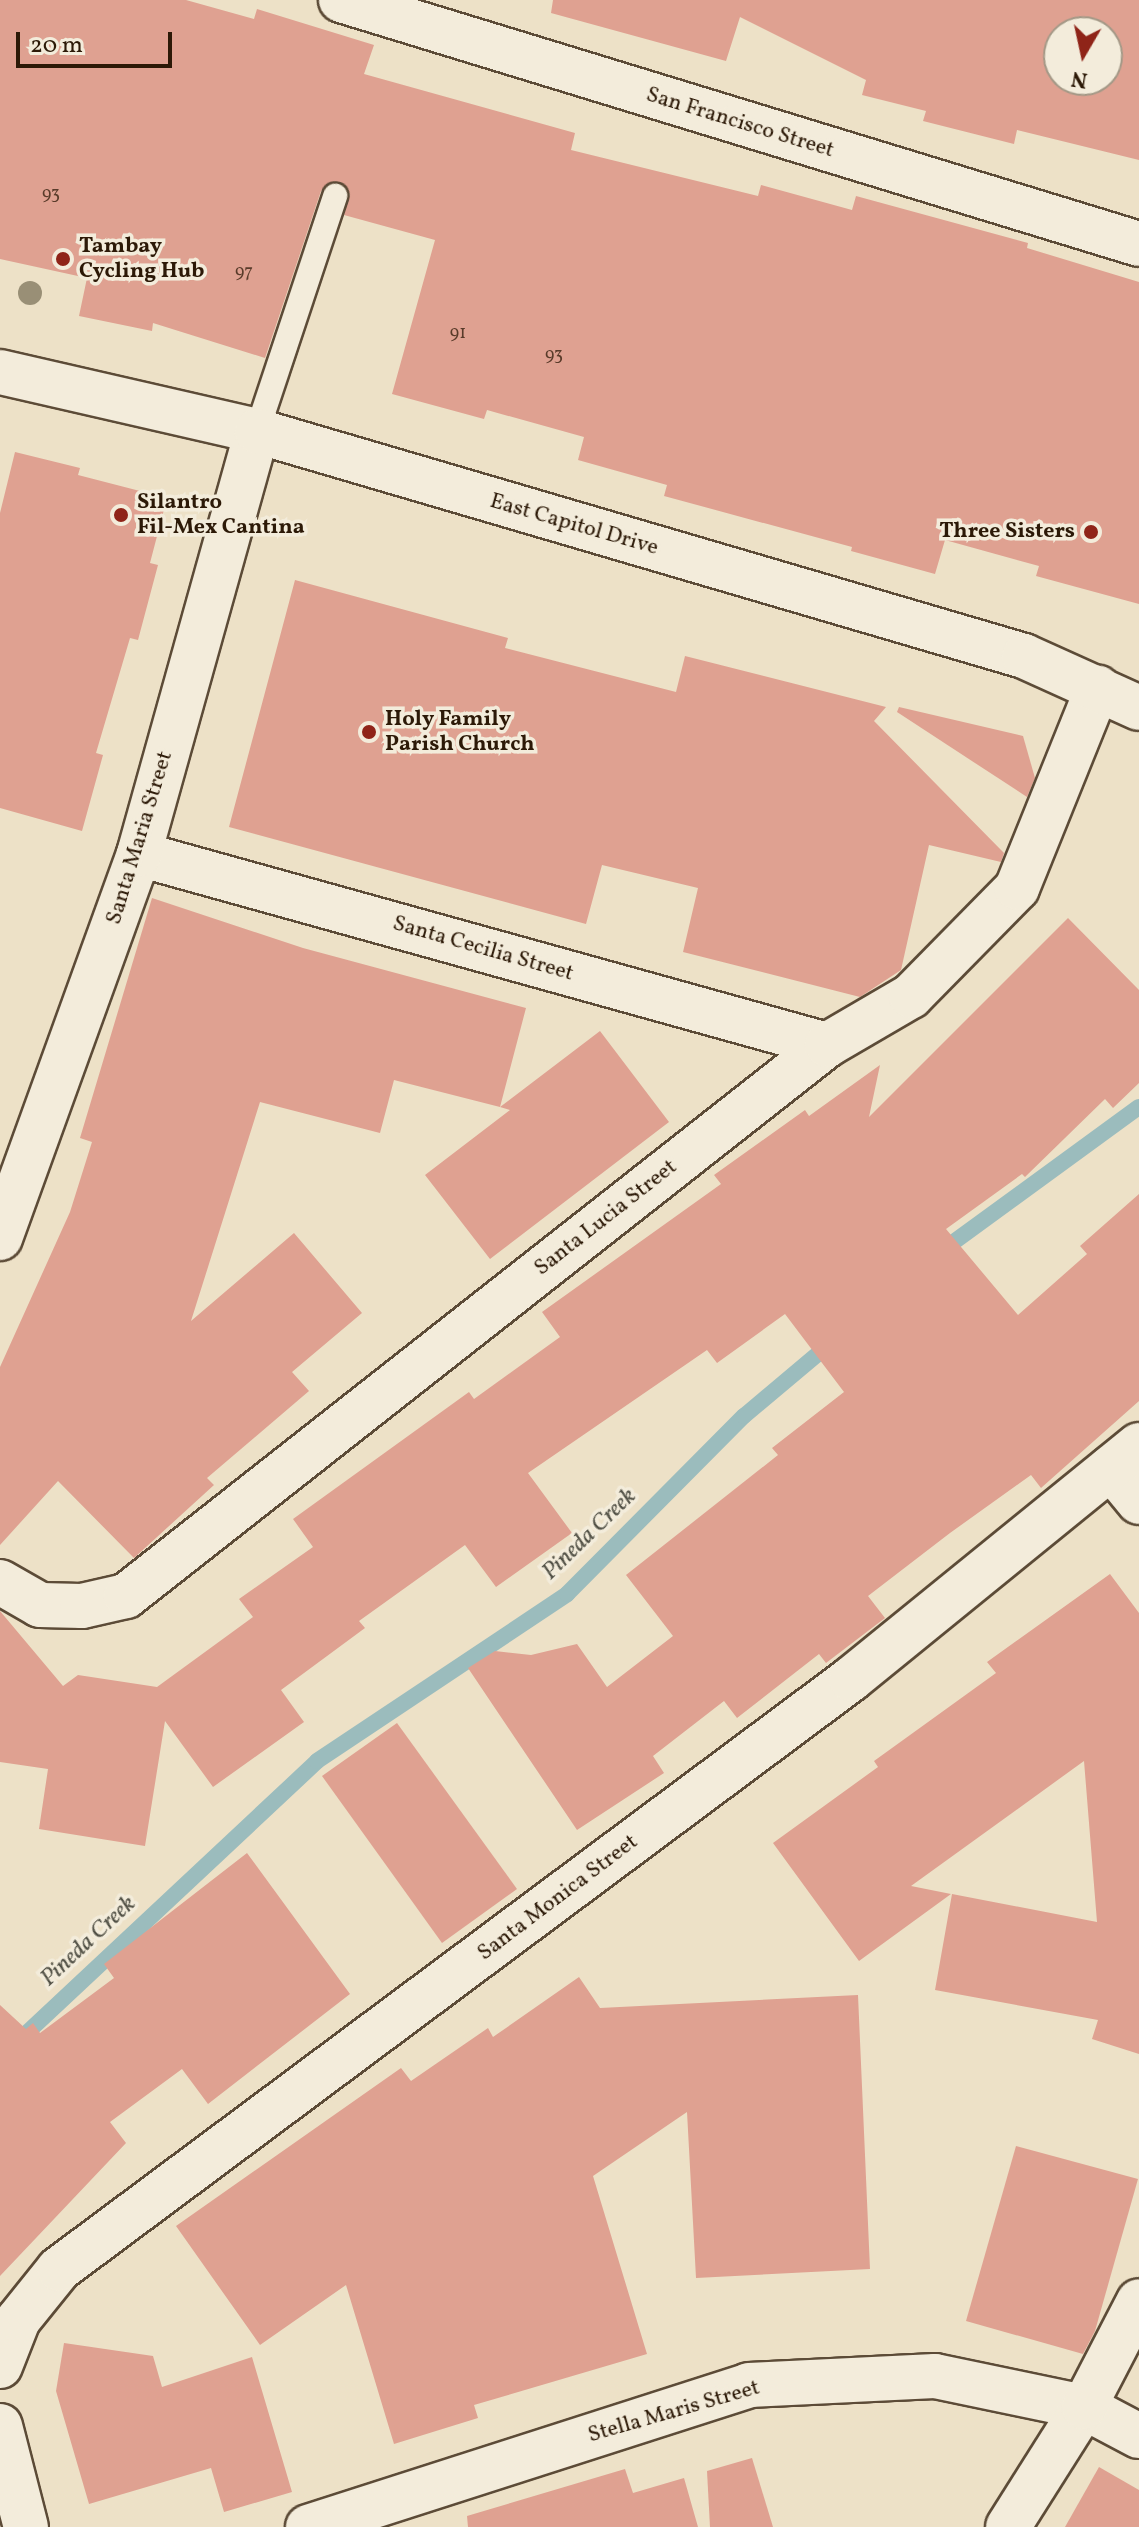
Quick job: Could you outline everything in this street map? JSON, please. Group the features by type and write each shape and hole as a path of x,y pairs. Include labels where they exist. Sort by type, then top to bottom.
{"street":[{"name":"San Francisco Street","path":"341,0 401,9 1139,244"},
{"name":"East Capitol Drive","path":"0,372 257,431 1024,656 1139,708"},
{"name":"Santa Maria Street","path":"0,1238 139,854 257,431"},
{"name":"Santa Lucia Street","path":"0,1582 40,1605 82,1606 126,1596 827,1045 911,996 1017,888 1098,688"},
{"name":"Santa Cecilia Street","path":"139,854 827,1045"},
{"path":"1125,1456 1139,1502"},
{"name":"Santa Monica Street","path":"0,2366 18,2320 59,2269 851,1679 1125,1456"},
{"path":"1008,2527 1084,2407 1139,2301"},
{"name":"Stella Maris Street","path":"308,2527 749,2385 935,2376 1084,2407 1139,2436"},
{"path":"0,2426 26,2527"}],"lane":[{"path":"257,431 335,196"}],"building":[{"path":"0,0 186,0 254,19 257,9 374,45 364,74 575,133 571,150 758,196 761,185 852,210 856,196 1028,243 1027,248 1139,282 1139,604 1036,576 1039,566 945,540 935,574 851,551 852,547 664,496 667,485 578,460 584,437 487,410 484,419 392,394 435,240 344,215 350,194 339,182 321,191 265,358 153,323 152,331 79,316 87,278 0,259"},
{"path":"553,0 1139,0 1139,160 1017,130 1014,144 923,121 926,111 862,95 866,80 740,17 726,61 551,13"},
{"path":"15,452 80,468 78,475 167,498 150,563 158,565 138,640 130,638 96,753 103,755 82,831 0,808 0,513"},
{"path":"295,580 508,638 505,648 676,692 685,656 886,707 874,721 1004,853 1001,862 929,845 901,970 860,997 683,952 698,888 602,865 586,924 229,827"},
{"path":"899,707 1023,736 1035,778 1027,797 897,712"},
{"path":"152,898 303,948 526,1008 500,1107 394,1080 380,1133 260,1102 191,1321 294,1233 362,1313 292,1372 309,1391 207,1478 214,1485 134,1558 58,1481 0,1545 0,1367 70,1212 92,1142 80,1138"},
{"path":"1068,918 1139,990 1139,1083 1113,1108 1105,1099 1025,1177 1022,1174 946,1229 1018,1315 1087,1254 1080,1246 1139,1194 1139,1401 1041,1488 1031,1475 950,1533 868,1596 885,1618 826,1663 819,1654 737,1718 724,1701 653,1756 664,1773 577,1830 468,1668 495,1651 531,1655 577,1644 607,1687 673,1636 626,1575 778,1455 772,1448 844,1392 785,1314 717,1363 707,1350 528,1473 572,1533 496,1587 465,1545 359,1621 365,1628 281,1690 304,1722 213,1787 165,1721 145,1846 39,1829 48,1769 0,1762 0,1611 63,1686 78,1675 157,1687 253,1617 239,1599 313,1547 293,1519 469,1392 474,1399 560,1337 542,1312 721,1184 714,1175 805,1110 809,1116 880,1065 869,1117"},
{"path":"600,1031 669,1122 490,1259 425,1175 510,1110 500,1107"},
{"path":"1110,1574 1139,1613 1139,2054 1092,2039 1098,2020 935,1990 952,1894 1097,1922 1084,1761 911,1886 951,1894 859,1961 773,1843 878,1767 874,1761 996,1673 987,1662"},
{"path":"397,1723 517,1889 442,1943 322,1776"},
{"path":"247,1853 350,1994 208,2104 182,2069 110,2122 126,2143 0,2276 0,2005 26,2029 33,2023 40,2033 114,1978 104,1964"},
{"path":"579,1977 600,2008 858,1995 870,2269 696,2278 687,2112 593,2176 647,2354 474,2405 478,2418 394,2444 346,2285 260,2345 176,2226 401,2068 411,2081 488,2028 493,2037"},
{"path":"1016,2146 1138,2179 1095,2331 1083,2354 966,2321"},
{"path":"64,2343 153,2356 162,2387 252,2357 292,2492 224,2512 211,2468 89,2504 56,2391"},
{"path":"752,2458 773,2527 710,2527 707,2471"},
{"path":"1099,2467 1139,2490 1139,2527 1065,2527"},
{"path":"625,2469 633,2493 684,2478 698,2527 468,2527 467,2516"}],"waterway":[{"name":"Pineda Creek","path":"940,1252 1139,1107"},
{"name":"Pineda Creek","path":"0,2058 317,1761 567,1594 744,1416 833,1341"}],"place":[{"name":"Tambay Cycling Hub","path":"63,259"},
{"name":"Silantro Fil-Mex Cantina","path":"121,515"},
{"name":"Three Sisters","path":"1091,532"},
{"name":"Holy Family Parish Church","path":"369,732"}]}
